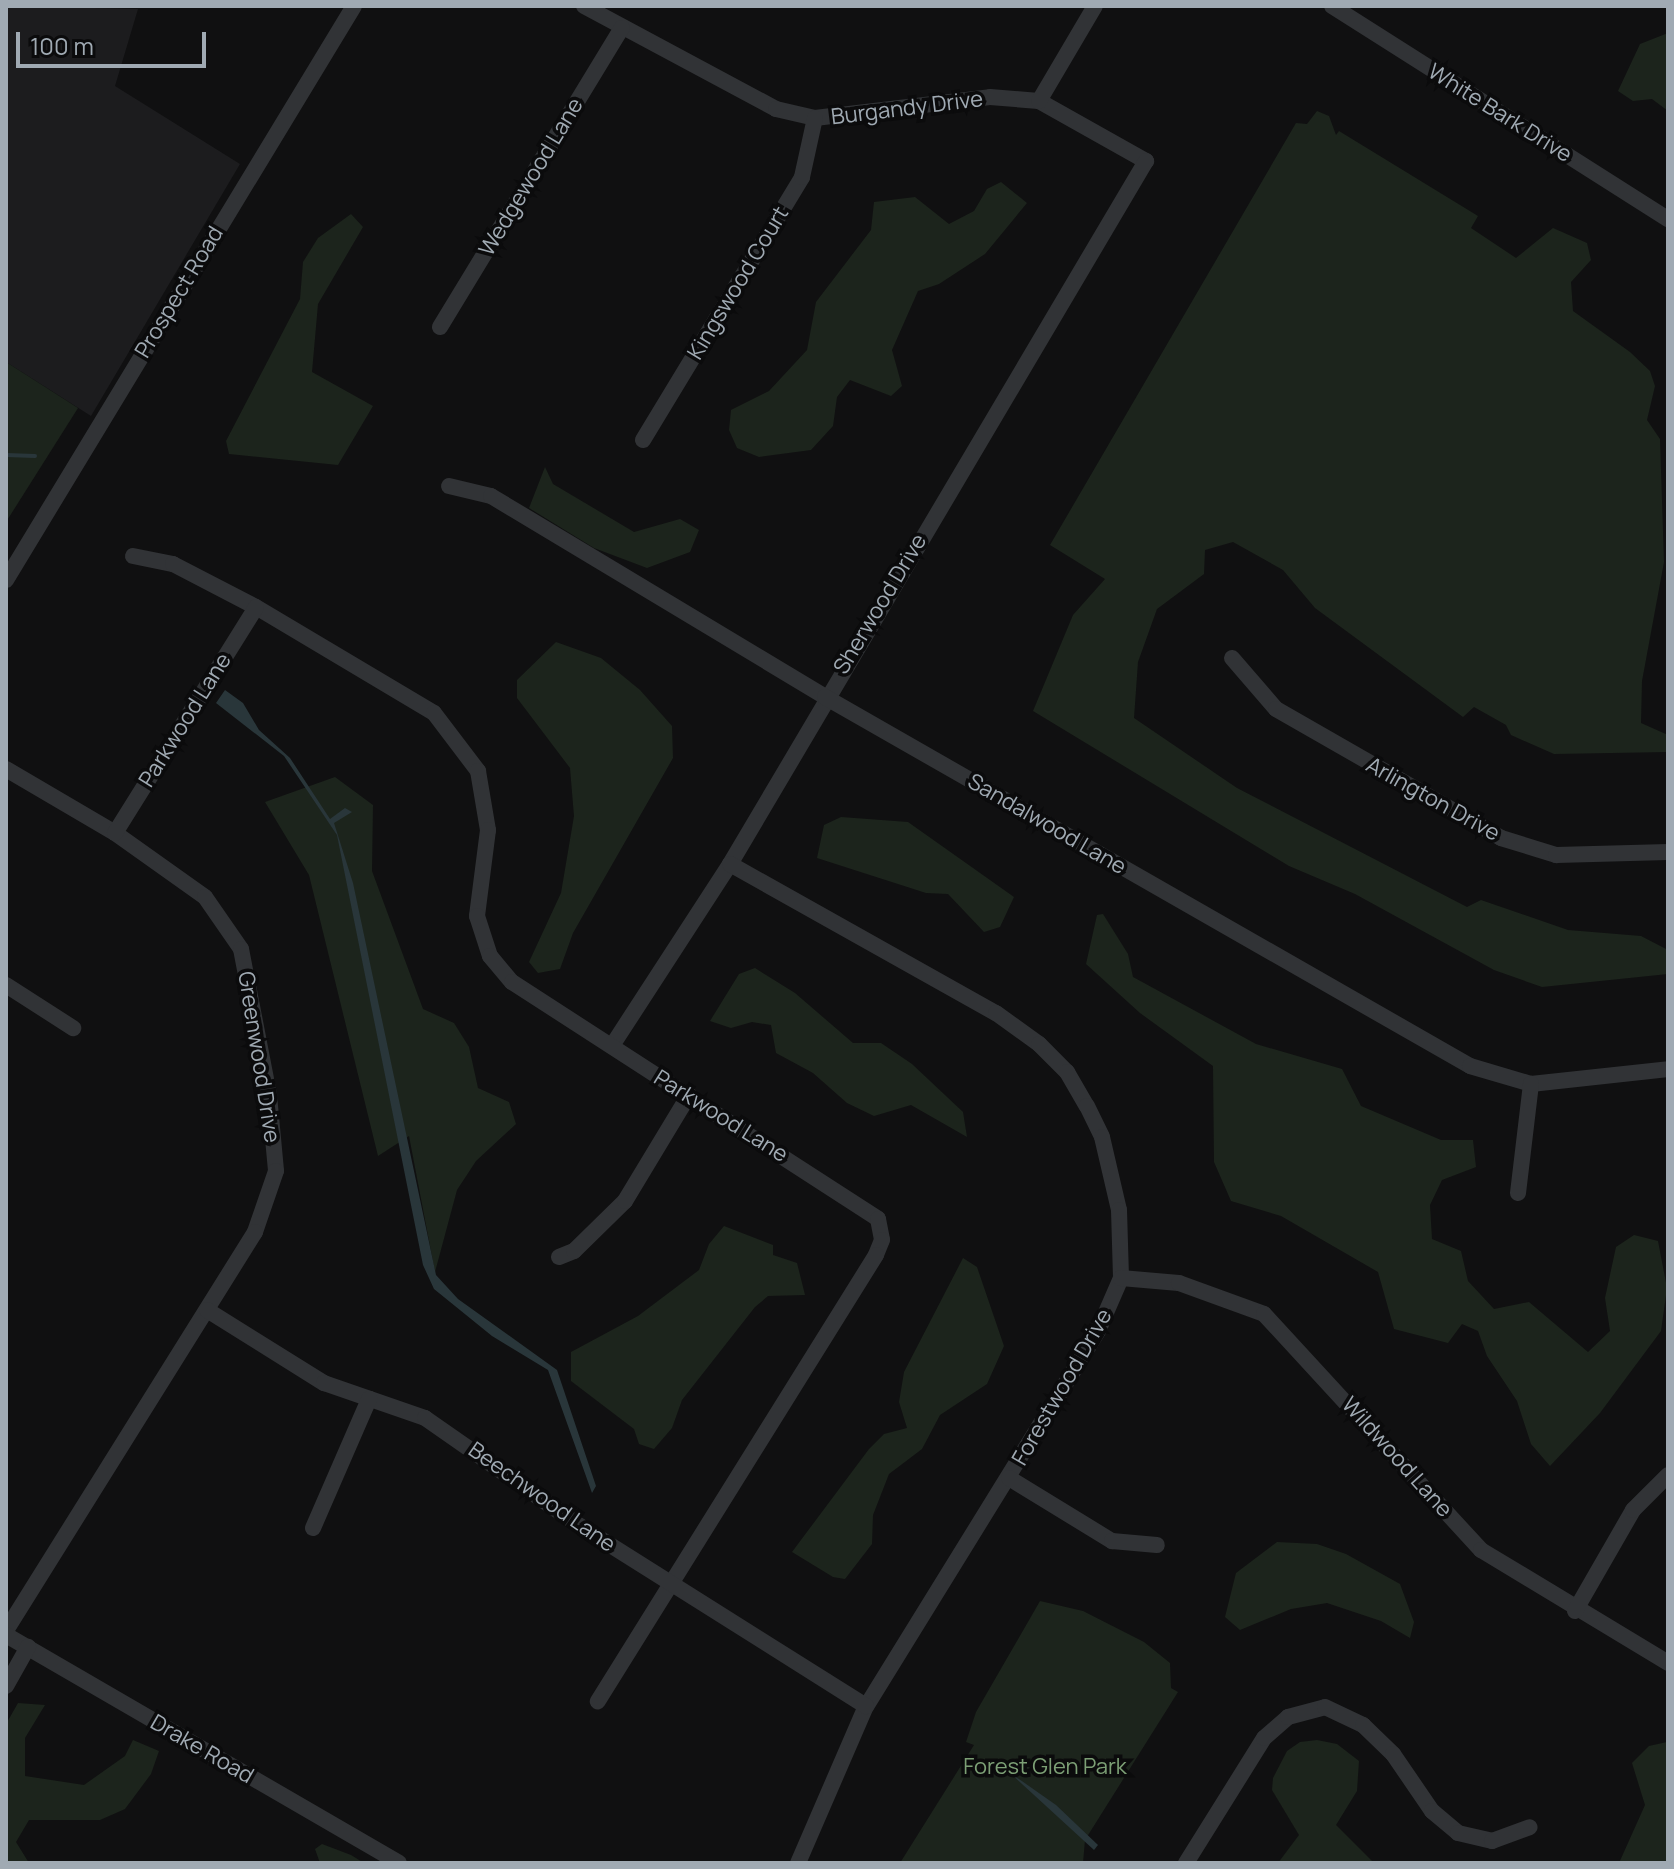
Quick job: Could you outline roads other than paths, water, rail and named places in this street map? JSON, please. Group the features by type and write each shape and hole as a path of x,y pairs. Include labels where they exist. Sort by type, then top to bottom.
{"street":[{"name":"Prospect Road","path":"6,580 354,6"},
{"name":"Burgandy Drive","path":"584,6 737,91 776,109 815,118 990,97 1039,101 1146,161"},
{"path":"1039,101 1095,6"},
{"name":"White Bark Drive","path":"1332,6 1668,219"},
{"name":"Wedgewood Lane","path":"440,327 622,28"},
{"name":"Kingswood Court","path":"643,440 802,177 815,118"},
{"name":"Sherwood Drive","path":"612,1046 730,864 825,697 1146,161"},
{"name":"Sandalwood Lane","path":"449,486 491,496 825,697 1470,1066 1531,1084 1668,1069"},
{"name":"Parkwood Lane","path":"133,556 173,564 256,607 434,713 465,747 484,797 488,830 477,916 490,956 512,982 864,1206 878,1219 882,1240 673,1584 598,1701"},
{"name":"Parkwood Lane","path":"115,833 256,607"},
{"name":"Arlington Drive","path":"1232,658 1276,709 1501,838 1556,855 1668,852"},
{"name":"Greenwood Drive","path":"6,769 115,833 205,897 241,949 269,1095 276,1171 255,1232 6,1632"},
{"name":"Forestwood Drive","path":"730,864 996,1013 1067,1072 1102,1137 1119,1210 1121,1278 1098,1331 866,1706 798,1863"},
{"path":"6,985 73,1028"},
{"path":"1518,1193 1531,1084"},
{"path":"559,1257 574,1251 625,1201 689,1095"},
{"name":"Wildwood Lane","path":"1121,1278 1179,1283 1264,1314 1481,1550 1575,1611 1668,1663"},
{"name":"Beechwood Lane","path":"207,1310 324,1383 425,1418 673,1584 866,1706"},
{"path":"313,1528 369,1399"},
{"path":"1575,1611 1633,1510 1668,1475"},
{"path":"1009,1478 1112,1541 1157,1545"},
{"name":"Drake Road","path":"6,1632 399,1863"},
{"path":"6,1686 28,1647"},
{"path":"1186,1863 1264,1738 1288,1717 1325,1707 1373,1734 1393,1754 1432,1811 1458,1833 1492,1841 1530,1827"}],"waterway":[{"path":"6,455 35,456"}],"park label":[{"name":"Forest Glen Park","path":"1045,1767"}]}
